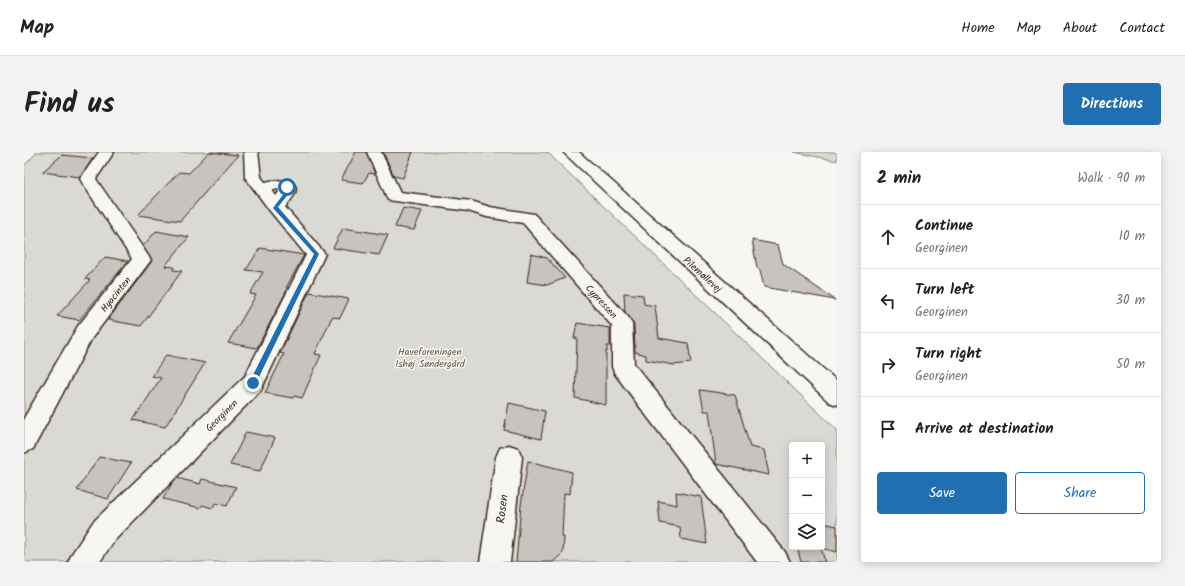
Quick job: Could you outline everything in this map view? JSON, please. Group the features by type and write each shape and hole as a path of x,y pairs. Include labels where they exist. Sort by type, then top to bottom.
{"lane":[{"name":"Hyacinten","path":"24,441 85,332 142,260 88,180 107,152"},
{"name":"Georginen","path":"83,562 103,532 253,383 316,254 276,208 253,177 251,152"},
{"name":"Cypressen","path":"374,152 394,196 471,206 487,212 528,218 622,324 624,368 775,562"},
{"name":"Pilemøllevej","path":"570,152 837,395"},
{"name":"Rosen","path":"495,562 509,457"}],"green space":[{"name":"Haveforeningen Ishøj Søndergård","path":"37,152 547,152 837,430 837,562 24,562 24,166"},
{"path":"794,152 837,152 837,161"}],"building":[{"path":"209,152 238,155 180,221 138,215 179,172 189,173"},
{"path":"356,152 366,152 375,174 369,173 363,183 341,180"},
{"path":"383,152 413,152 403,178 394,176"},
{"path":"62,155 93,158 80,177 42,172"},
{"path":"403,208 422,211 414,230 395,227"},
{"path":"343,228 388,235 379,255 333,248"},
{"path":"156,231 189,237 165,266 174,267 173,270 182,271 141,326 108,320 152,261 143,246"},
{"path":"752,240 778,245 783,264 835,300 764,287 760,270 757,268"},
{"path":"260,248 304,255 257,348 228,343 256,295 250,294 263,272 246,270"},
{"path":"531,254 547,258 565,278 547,285 527,282"},
{"path":"105,257 128,261 79,320 57,316 90,280 85,279"},
{"path":"309,292 349,299 340,318 332,317 315,354 321,355 302,398 294,396 293,398 265,393 284,354 280,353"},
{"path":"624,293 643,295 644,304 655,306 659,338 688,343 691,363 674,365 646,360 646,355 635,352 634,324 625,312"},
{"path":"577,323 610,328 610,346 607,346 607,352 606,351 606,405 575,398 577,338 574,338"},
{"path":"166,355 205,363 165,427 133,420 161,378 152,376"},
{"path":"700,390 735,395 750,447 764,450 769,475 716,464 709,411 704,411"},
{"path":"509,403 545,411 541,439 504,430"},
{"path":"246,432 275,438 260,471 230,465"},
{"path":"99,457 131,463 108,499 77,490"},
{"path":"528,461 572,472 570,494 564,493 562,537 564,537 563,553 553,562 516,562 521,505"},
{"path":"177,478 200,484 202,479 236,487 227,506 215,503 213,508 202,505 200,508 163,499 172,483"},
{"path":"676,492 701,497 707,544 681,539 680,527 660,523 658,501 677,505"},
{"path":"825,524 837,526 837,552 825,549"},
{"path":"798,550 822,550 825,562 801,562"}],"route":[{"path":"253,383 316,254 276,208 287,192 287,187"}]}
